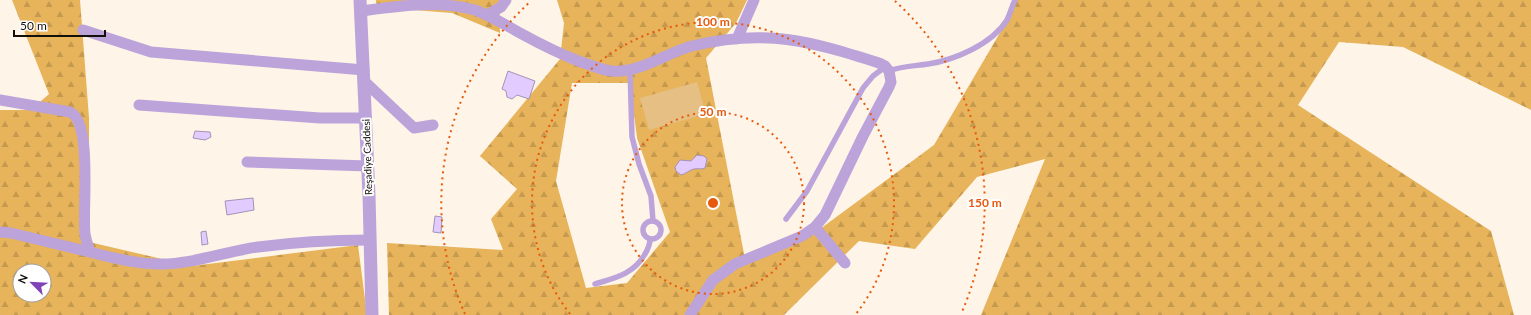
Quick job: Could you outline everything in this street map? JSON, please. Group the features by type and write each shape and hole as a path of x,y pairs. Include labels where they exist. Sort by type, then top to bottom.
{"street":[{"path":"487,16 501,6 506,0"},
{"path":"738,39 754,0"},
{"path":"361,5 434,3 463,7 487,16 557,53 602,70 615,72 630,69 691,46 738,39 776,37 811,42 879,62 887,69 891,82 889,87 824,216 815,227 802,236 780,247 735,264 713,280 691,313"},
{"name":"Reşadiye Caddesi","path":"361,5 368,166 372,315"},
{"path":"83,30 151,52 364,75 414,128 433,125"},
{"path":"0,100 74,113 80,123 85,154 85,235 90,252"},
{"path":"139,105 320,118 366,118"},
{"path":"247,162 368,166"},
{"path":"815,227 845,263"},
{"path":"0,232 11,233 117,259 159,264 211,257 256,247 317,240 370,240"}],"lane":[{"path":"786,219 808,191 863,88 873,76 887,69 930,64 965,53 985,43 1007,20 1015,0"},
{"path":"630,69 632,137 639,164 652,196 653,221"},
{"path":"653,221 659,224 661,231 657,237 650,239 644,236 642,228 646,222 653,221"},
{"path":"595,284 619,277 636,267 647,251 650,239"}],"green space":[{"path":"12,0 80,0 89,118 89,242 192,266 358,245 367,315 0,315 0,110 31,110 49,94"},
{"path":"376,0 499,0 500,33 452,13 376,7"},
{"path":"557,0 747,0 736,23 706,58 746,264 820,229 934,145 1014,9 1015,0 1531,0 1531,110 1403,47 1339,42 1298,105 1491,231 1514,315 981,315 1045,159 977,177 915,249 859,241 784,315 389,315 387,243 503,250 491,219 517,189 480,156 560,59 564,23","holes":["572,83 630,83 637,138 670,232 627,283 586,288 556,181"]}],"shaded area":[{"path":"508,71 535,81 529,99 517,95 512,99 507,97 506,91 502,89"},
{"path":"697,82 706,114 649,130 640,98"},
{"path":"195,131 210,132 211,137 205,140 193,138"},
{"path":"697,155 704,156 707,159 705,168 692,170 681,175 676,171 675,167 680,160 691,161"},
{"path":"253,198 254,210 227,215 225,201"},
{"path":"435,216 442,217 441,233 433,232"},
{"path":"206,231 208,244 202,245 201,232"}]}
